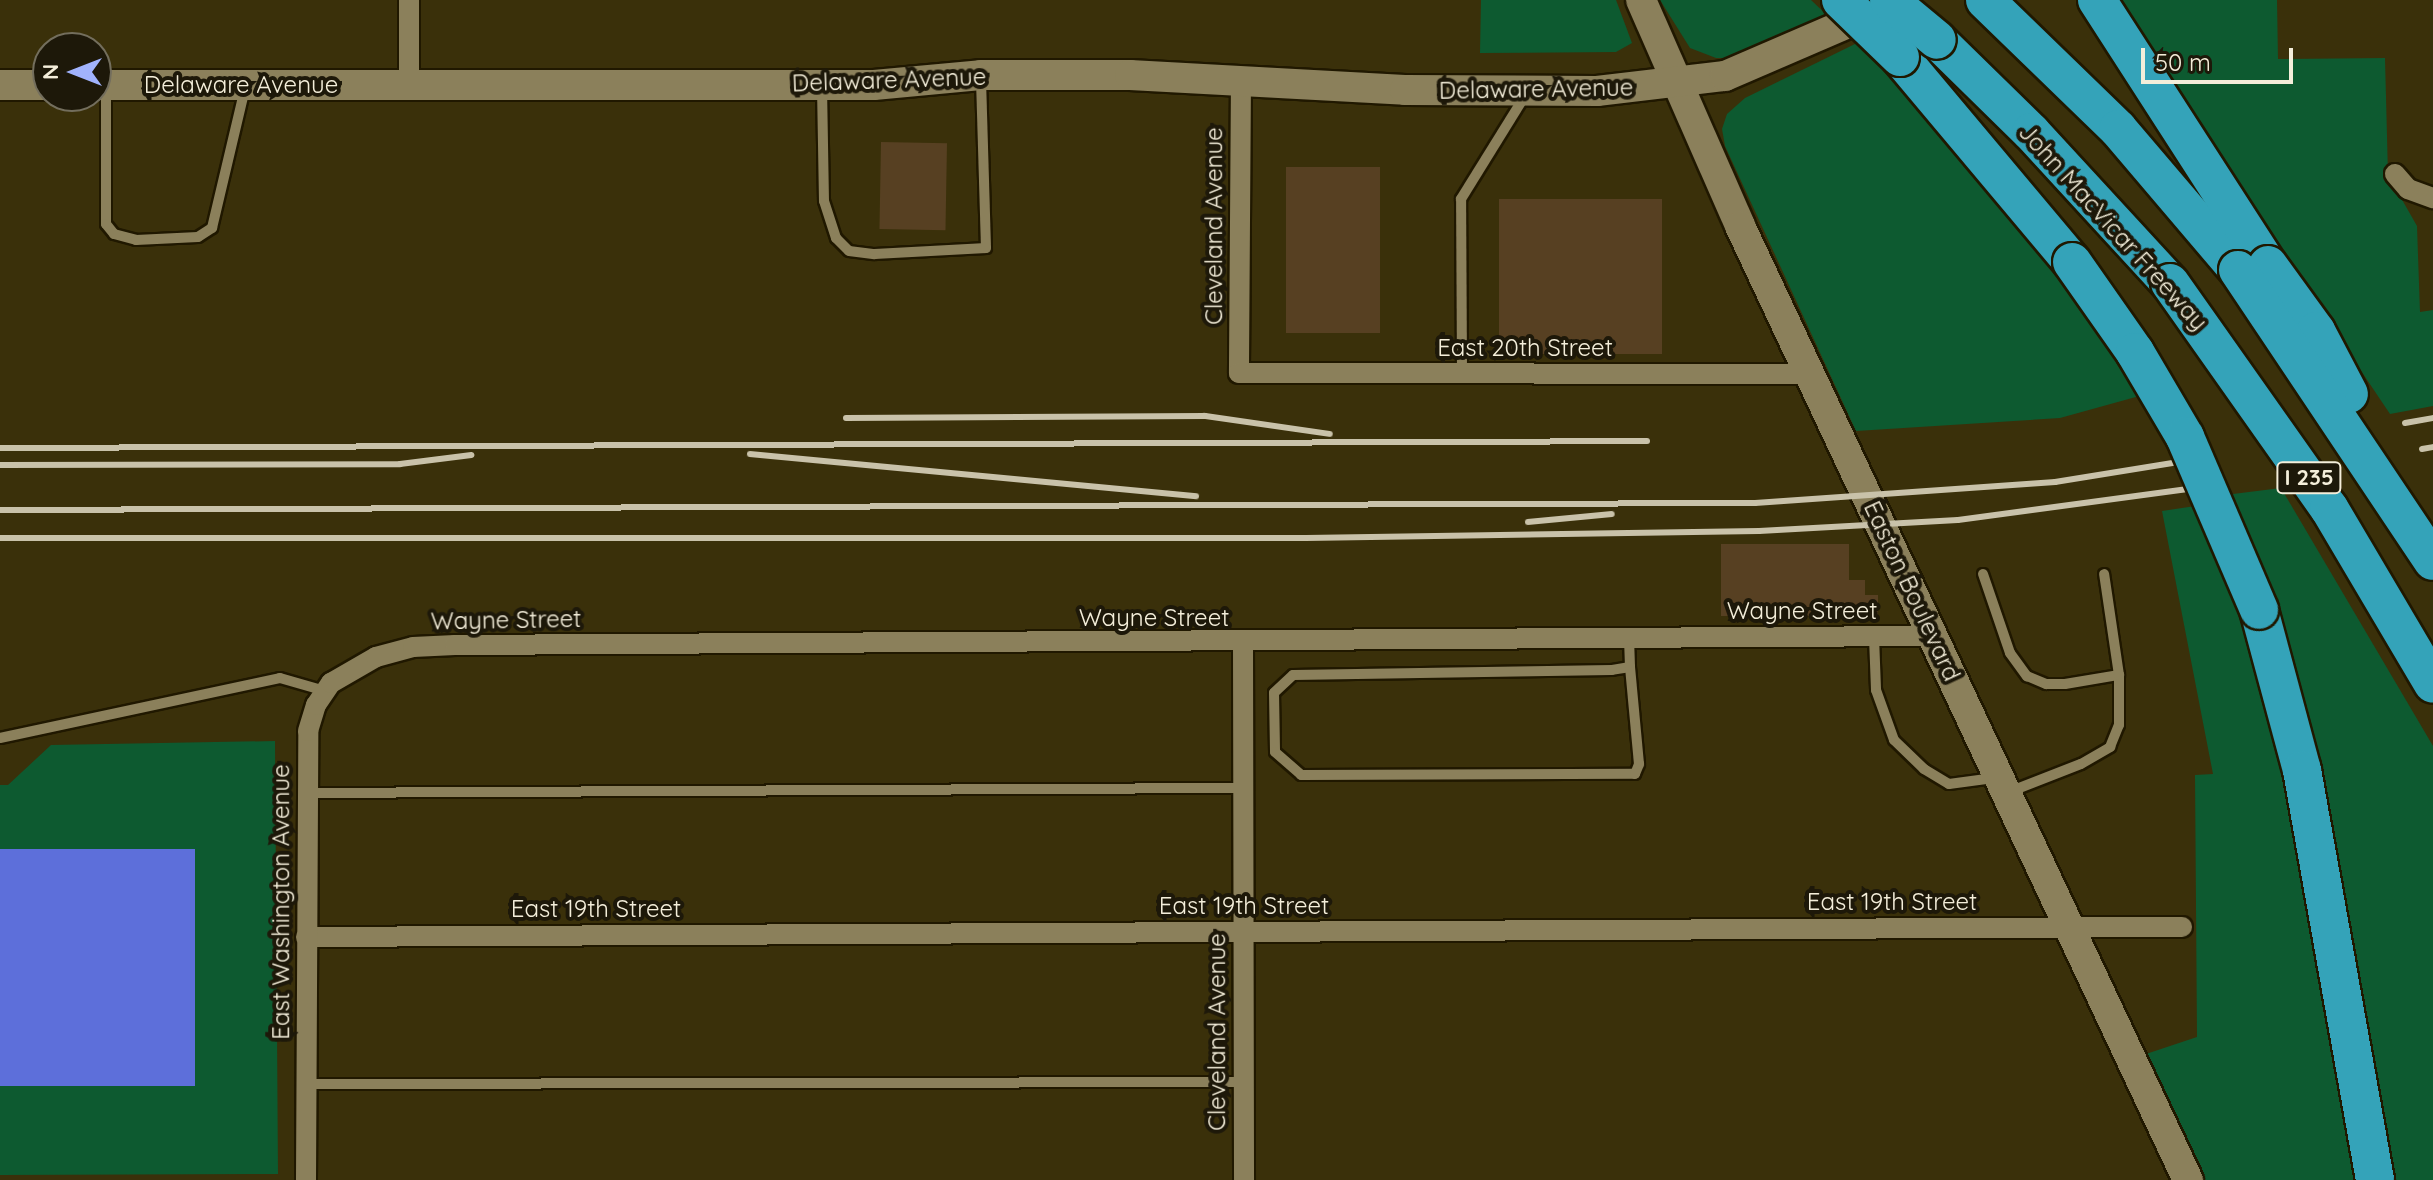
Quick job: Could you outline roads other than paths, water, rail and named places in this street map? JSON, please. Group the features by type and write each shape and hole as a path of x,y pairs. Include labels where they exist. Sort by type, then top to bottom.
{"highway":[{"path":"1841,0 1900,57 2072,262 2135,352 2185,437 2259,610 2302,770 2375,1180"},
{"name":"John MacVicar Freeway","path":"1889,0 1937,40 2031,132 2170,283 2329,508 2433,684"},
{"path":"2097,0 2253,268"},
{"path":"1992,6 2316,331 2433,559"}],"main road":[{"name":"Easton Boulevard","path":"1641,0 1810,374 2188,1180"},
{"name":"Delaware Avenue","path":"112,85 822,85 981,75 1241,78 1405,90 1527,92 1680,85 1737,71 1901,0"},
{"path":"0,85 32,85"}],"street":[{"path":"409,0 409,85"},
{"name":"Cleveland Avenue","path":"1239,373 1241,78"},
{"path":"2395,174 2408,189 2433,198"},
{"name":"East 20th Street","path":"1239,373 1810,374"},
{"name":"Wayne Street","path":"376,657 413,647 455,645 1243,644 1934,636"},
{"name":"Cleveland Avenue","path":"1243,644 1244,1180"},
{"name":"East Washington Avenue","path":"306,1180 308,731 325,691 352,666 376,657"},
{"name":"East 19th Street","path":"306,937 2182,927"}],"lane":[{"path":"822,85 824,201 849,251 875,254 986,248 981,75"},
{"path":"102,112 106,224 114,234 136,240 198,237 212,228 246,85"},
{"path":"1462,373 1461,199 1527,92"},
{"path":"1983,574 2010,653 2027,676 2046,684 2065,684 2119,675"},
{"path":"1874,637 1876,690 1894,740 1924,769 1949,784 2004,785 2081,764 2110,747 2119,725 2119,675 2104,574"},
{"path":"1629,638 1639,764 1635,774 1301,775 1275,752 1274,693 1293,675 1630,667"},
{"path":"0,738 280,678 325,691"},
{"path":"306,793 1243,788"},
{"path":"306,1084 1244,1082"}],"water":[{"path":"0,849 195,849 195,1086 0,1086"}],"railway":[{"path":"846,418 1205,416 1330,434"},
{"path":"2405,423 2433,418"},
{"path":"0,448 1647,441"},
{"path":"2422,449 2433,447"},
{"path":"750,454 1196,496"},
{"path":"0,465 400,464 471,455"},
{"path":"0,510 1755,503 2055,482 2172,463"},
{"path":"0,538 1306,538 1759,531 1958,520 2186,489"},
{"path":"1528,522 1612,514"}]}
